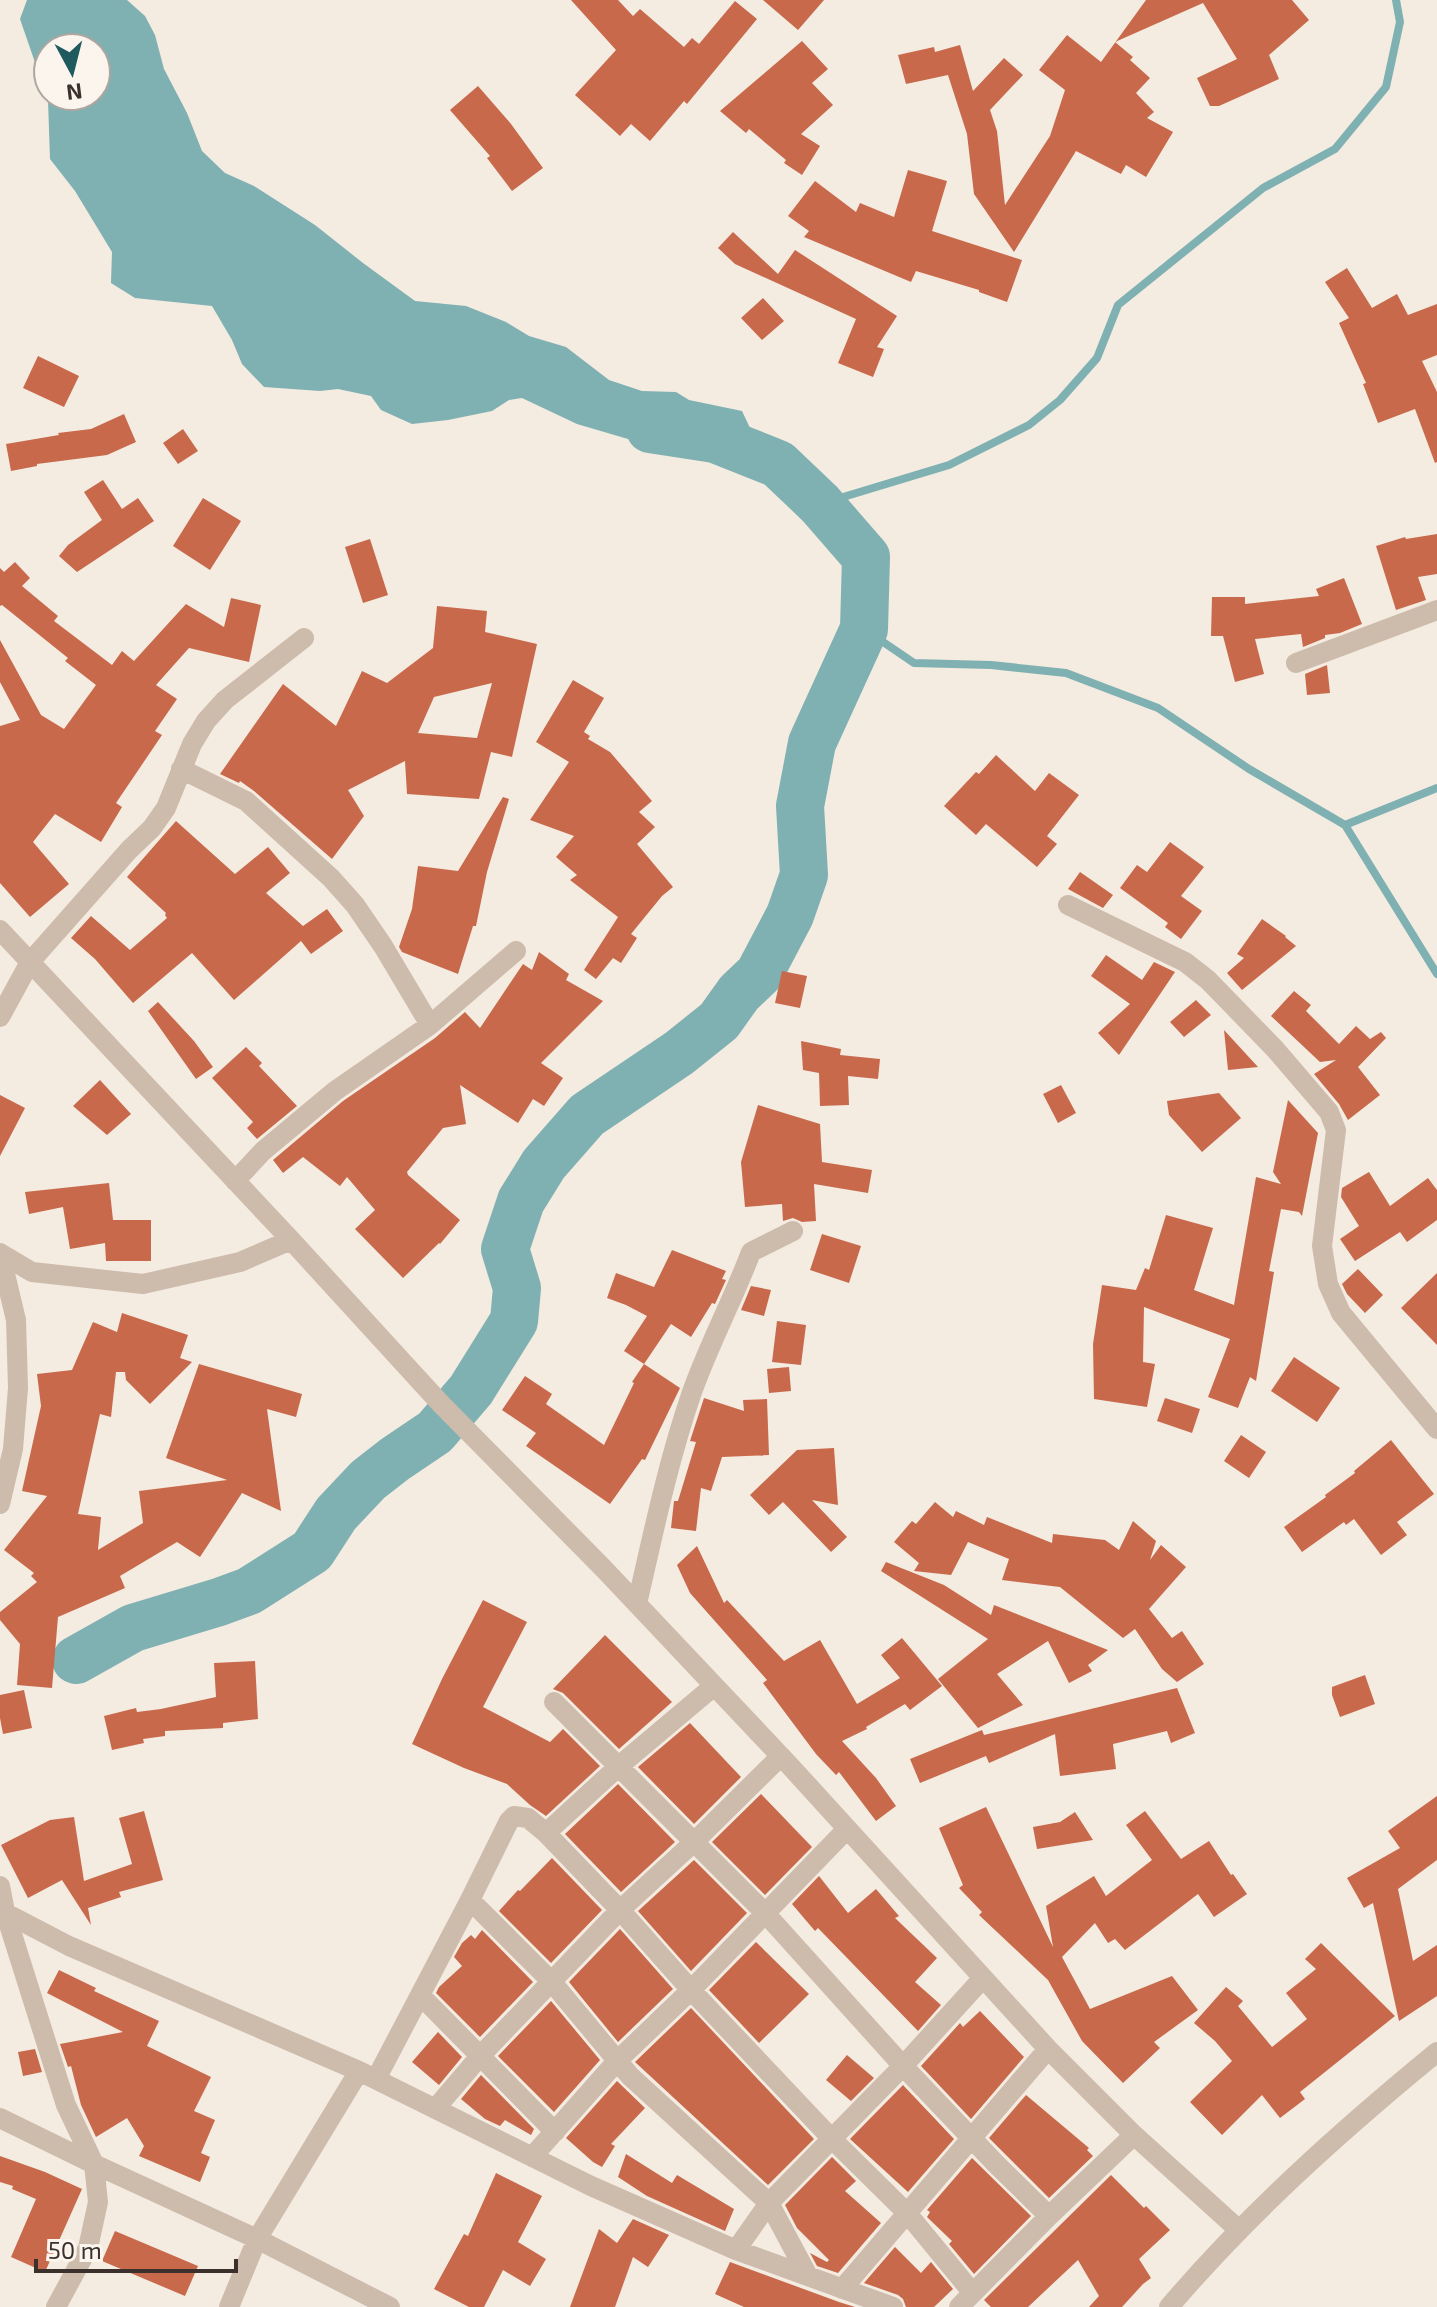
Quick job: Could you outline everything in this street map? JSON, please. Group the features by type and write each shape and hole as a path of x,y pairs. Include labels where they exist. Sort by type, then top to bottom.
{"street":[{"path":"1296,663 1437,610"},
{"path":"0,1017 30,962 152,828 166,808 192,744 206,721 225,700 304,638"},
{"path":"181,769 246,801 331,878 362,915 430,1025"},
{"path":"1068,905 1185,962 1208,980 1275,1049 1329,1112 1336,1130 1322,1246 1328,1284 1341,1313 1437,1429"},
{"path":"0,930 441,1404 781,1756 1048,2049 1134,2135 1239,2230"},
{"path":"235,1181 263,1151 335,1091 430,1025 516,951"},
{"path":"637,1604 691,1395 710,1348 751,1252 793,1231"},
{"path":"0,1253 32,1272 143,1284 240,1262 291,1240"},
{"path":"0,1253 16,1320 18,1388 13,1449 0,1504"},
{"path":"546,1833 714,1686"},
{"path":"554,1702 765,1913 903,2066 1049,2216"},
{"path":"435,2109 481,2055 620,1910 781,1756"},
{"path":"229,2307 257,2239 420,1995 514,1816 528,1818 546,1833 832,2139 907,2213 966,2300 1134,2135"},
{"path":"532,2157 617,2061 691,1990 847,1829"},
{"path":"0,1886 2,1911 66,2105 94,2164 98,2202 88,2248 56,2307"},
{"path":"470,1900 551,1981 630,2076 769,2203 808,2276"},
{"path":"2,1911 69,1946 367,2075 591,2186 736,2250 893,2307"},
{"path":"736,2250 769,2203 903,2066 983,1978"},
{"path":"420,1995 555,2132"},
{"path":"842,2289 1048,2049"},
{"path":"1169,2307 1239,2230 1300,2171 1437,2052"},
{"path":"0,2118 257,2239 390,2307"}],"water":[{"path":"27,0 127,0 145,16 155,35 164,69 202,151 225,173 254,186 315,225 415,301 466,306 506,322 529,336 566,347 609,380 642,391 676,392 689,400 742,411 750,428 744,440 715,439 681,445 645,444 577,424 522,398 509,400 492,411 412,424 381,410 371,396 338,389 320,391 264,387 242,364 212,306 135,298 111,283 112,252 75,191 50,159 48,112 112,112 112,32 32,32 32,54 20,19"}],"building":[{"path":"571,0 618,0 633,16 640,9 684,47 692,38 699,44 735,1 757,19 687,104 684,101 650,141 631,124 620,136 575,95 616,50"},
{"path":"763,0 824,0 798,30"},
{"path":"1146,0 1292,0 1309,20 1269,55 1279,79 1219,106 1210,106 1197,78 1237,59 1203,3 1116,42"},
{"path":"1067,35 1101,62 1115,42 1133,57 1130,60 1150,78 1136,93 1154,112 1147,118 1173,132 1146,177 1126,165 1121,174 1076,151 1014,252 974,194 967,134 948,75 906,84 898,55 934,47 935,52 960,45 973,91 1004,58 1023,75 990,110 997,131 1005,205 1050,136 1065,90 1039,70"},
{"path":"802,41 828,69 812,83 833,105 801,134 820,146 802,175 784,163 786,160 749,129 746,133 720,111"},
{"path":"478,86 543,168 512,191 487,158 490,156 450,110"},
{"path":"908,170 947,181 932,231 1022,260 1007,302 916,271 911,282 804,237 809,231 788,216 815,181 856,212 860,203 894,217"},
{"path":"733,232 778,274 795,250 897,316 877,347 884,349 873,377 838,363 856,319 735,264 718,248"},
{"path":"1347,268 1372,308 1397,294 1408,315 1437,304 1437,355 1422,361 1437,392 1435,463 1415,409 1378,423 1363,384 1366,383 1339,323 1349,318 1325,282"},
{"path":"763,298 784,321 762,340 741,318"},
{"path":"38,356 79,376 64,407 23,388"},
{"path":"124,414 136,442 107,455 37,464 11,471 6,444 91,429"},
{"path":"183,429 198,451 178,464 163,443"},
{"path":"103,480 122,509 138,498 154,521 77,572 59,556 68,545 102,520 84,492"},
{"path":"203,498 241,521 210,570 173,546"},
{"path":"1437,534 1437,574 1418,577 1426,600 1396,610 1376,546 1405,537"},
{"path":"370,539 388,595 363,603 345,547"},
{"path":"15,562 30,578 22,586 58,616 54,621 112,665 122,651 134,661 186,604 224,627 231,598 261,605 249,662 189,648 156,685 177,699 155,731 162,735 116,803 122,807 101,842 55,814 33,842 69,884 30,917 0,883 0,726 20,720 0,682 0,640 41,715 64,729 96,685 65,661 68,658 0,606 0,568 4,572"},
{"path":"1344,578 1362,624 1325,635 1325,638 1303,647 1301,634 1255,639 1264,674 1235,682 1223,636 1211,636 1212,597 1245,597 1245,604 1319,596 1316,589"},
{"path":"437,606 487,611 485,632 537,644 512,757 491,752 479,799 407,794 405,761 348,790 364,816 332,859 254,791 240,781 220,774 283,684 336,726 362,671 387,683 433,648","holes":["492,683 477,738 418,733 434,697"]},
{"path":"1327,665 1330,693 1307,695 1305,674"},
{"path":"573,680 604,698 584,732 590,736 588,739 610,752 652,801 639,812 655,827 637,844 673,887 631,934 637,938 621,963 613,958 596,979 584,970 618,917 570,880 577,875 556,857 574,836 530,820 569,762 536,742"},
{"path":"996,755 1035,791 1049,773 1079,795 1047,836 1057,844 1037,867 986,824 976,835 944,806"},
{"path":"503,797 509,799 487,872 476,926 473,926 458,974 402,952 399,947 412,909 418,866 458,871"},
{"path":"176,821 235,874 268,847 290,873 266,893 303,926 327,909 343,931 311,954 301,941 234,1000 192,953 133,1003 95,959 71,938 91,916 130,950 167,918 166,913 127,877"},
{"path":"1170,842 1204,867 1181,896 1202,911 1181,939 1165,927 1168,923 1120,888 1137,865 1147,872"},
{"path":"1080,872 1113,895 1103,908 1068,889"},
{"path":"1262,919 1296,946 1242,990 1227,973 1244,958 1237,954"},
{"path":"539,952 569,974 566,980 603,1001 541,1063 563,1078 544,1106 533,1099 518,1123 460,1085 466,1124 443,1128 407,1172 460,1220 440,1244 403,1278 355,1229 375,1210 347,1177 340,1186 303,1157 283,1173 273,1160 343,1101 435,1038 465,1012 480,1028 523,964 532,970"},
{"path":"1106,955 1142,980 1154,962 1175,972 1119,1055 1098,1033 1130,1004 1091,976"},
{"path":"782,971 807,976 800,1008 775,1003"},
{"path":"1294,991 1311,1005 1306,1011 1339,1044 1356,1026 1370,1039 1381,1032 1386,1038 1358,1067 1380,1095 1348,1120 1314,1074 1336,1060 1320,1062 1271,1016"},
{"path":"1196,1000 1211,1015 1184,1037 1170,1022"},
{"path":"158,1002 213,1067 196,1079 148,1011"},
{"path":"1224,1030 1258,1067 1228,1070"},
{"path":"801,1041 841,1049 840,1055 880,1059 878,1079 848,1076 849,1105 820,1106 819,1073 803,1070"},
{"path":"246,1047 262,1063 259,1066 297,1106 257,1139 247,1128 253,1122 212,1078"},
{"path":"100,1080 131,1114 107,1135 73,1106"},
{"path":"1061,1085 1076,1113 1058,1123 1043,1094"},
{"path":"1219,1093 1241,1118 1202,1152 1169,1115 1167,1101"},
{"path":"0,1095 25,1108 0,1156"},
{"path":"1288,1100 1318,1133 1302,1216 1299,1212 1281,1209 1269,1271 1274,1272 1256,1381 1250,1377 1238,1408 1208,1397 1230,1339 1144,1307 1143,1362 1155,1364 1147,1407 1094,1399 1093,1344 1102,1285 1136,1290 1145,1268 1149,1270 1166,1215 1213,1228 1194,1290 1234,1305 1256,1177 1281,1184 1273,1172"},
{"path":"758,1105 820,1124 822,1162 872,1170 868,1193 814,1184 816,1221 802,1222 793,1218 783,1221 782,1204 745,1207 741,1162"},
{"path":"1369,1172 1390,1206 1428,1178 1437,1190 1437,1220 1407,1242 1400,1232 1355,1261 1340,1239 1359,1226 1341,1197 1342,1188"},
{"path":"109,1183 113,1220 151,1220 151,1261 106,1261 105,1243 70,1249 63,1207 29,1214 25,1192"},
{"path":"822,1234 861,1246 849,1283 810,1270"},
{"path":"672,1250 726,1271 722,1279 726,1280 715,1304 712,1303 691,1337 671,1324 644,1364 624,1351 647,1316 607,1298 616,1273 654,1287"},
{"path":"1358,1269 1383,1295 1365,1313 1342,1284"},
{"path":"1437,1273 1437,1345 1401,1308"},
{"path":"751,1286 771,1290 764,1316 741,1310"},
{"path":"122,1313 188,1335 180,1358 192,1362 150,1404 126,1380 125,1372 116,1372 111,1417 100,1414 78,1514 101,1517 98,1550 143,1523 139,1491 227,1480 166,1458 199,1364 302,1394 296,1417 267,1409 281,1511 242,1493 200,1557 177,1542 120,1576 125,1588 58,1617 52,1688 17,1685 20,1644 0,1620 0,1612 37,1582 31,1576 34,1573 4,1550 47,1496 22,1491 41,1406 37,1374 72,1370 93,1322 117,1332"},
{"path":"777,1321 806,1325 801,1365 772,1362"},
{"path":"1294,1357 1340,1388 1317,1422 1271,1391"},
{"path":"644,1364 680,1388 645,1460 642,1459 610,1504 526,1446 536,1433 502,1410 525,1376 552,1394 546,1404 604,1445 632,1382"},
{"path":"789,1367 791,1391 769,1393 767,1369"},
{"path":"704,1398 744,1411 743,1400 767,1399 769,1455 722,1457 711,1491 701,1488 696,1531 671,1528 674,1501 678,1501 696,1442 690,1441"},
{"path":"1165,1398 1200,1409 1192,1433 1157,1421"},
{"path":"1241,1435 1266,1452 1249,1478 1224,1461"},
{"path":"1391,1440 1434,1494 1397,1522 1407,1535 1381,1555 1354,1519 1346,1525 1344,1522 1302,1552 1284,1527 1326,1497"},
{"path":"834,1448 838,1505 812,1500 847,1537 831,1552 783,1502 769,1515 750,1495 797,1450"},
{"path":"935,1502 953,1517 956,1511 984,1525 987,1517 1052,1543 1053,1534 1105,1540 1119,1550 1133,1521 1156,1541 1150,1560 1161,1545 1186,1567 1149,1609 1172,1638 1182,1631 1204,1664 1177,1682 1162,1669 1135,1629 1123,1638 1060,1587 1002,1580 1009,1559 968,1542 951,1575 914,1571 919,1563 894,1542 912,1521 916,1524"},
{"path":"697,1546 724,1603 727,1600 784,1661 820,1640 857,1704 900,1678 881,1655 902,1638 942,1686 910,1710 905,1704 842,1741 876,1778 896,1806 876,1821 839,1772 836,1775 816,1754 763,1683 767,1680 690,1593 677,1565"},
{"path":"886,1562 944,1585 991,1615 994,1605 1108,1650 1088,1665 1092,1671 1069,1683 1048,1641 997,1674 1023,1705 978,1728 938,1679 988,1639 881,1571"},
{"path":"483,1600 527,1622 483,1707 550,1742 563,1729 600,1766 546,1816 507,1784 412,1744"},
{"path":"605,1635 672,1702 619,1749 563,1693 553,1689"},
{"path":"255,1661 258,1719 223,1723 223,1728 165,1731 165,1736 143,1739 144,1743 112,1750 104,1716 136,1708 137,1712 161,1709 216,1697 214,1663"},
{"path":"1365,1675 1375,1704 1340,1717 1332,1687"},
{"path":"1177,1688 1195,1733 1171,1743 1167,1731 1113,1744 1116,1769 1060,1776 1055,1734 989,1763 986,1756 920,1783 910,1759 982,1730 984,1735"},
{"path":"24,1690 32,1728 3,1734 0,1695"},
{"path":"690,1723 741,1777 694,1824 638,1767"},
{"path":"618,1784 675,1842 621,1892 565,1834"},
{"path":"761,1794 812,1847 765,1895 712,1842"},
{"path":"1437,1796 1437,1860 1398,1889 1413,1961 1437,1945 1437,1996 1399,2021 1373,1903 1364,1908 1347,1878 1400,1848 1388,1831"},
{"path":"986,1807 1053,1947 1046,1906 1094,1876 1106,1896 1152,1860 1126,1825 1145,1811 1181,1859 1209,1841 1247,1894 1214,1917 1198,1894 1125,1950 1115,1939 1108,1943 1095,1923 1062,1957 1090,2009 1172,1976 1198,2010 1154,2042 1160,2048 1123,2083 1082,2041 1048,1980 979,1915 982,1912 959,1888 963,1885 939,1828"},
{"path":"144,1811 163,1880 119,1892 121,1897 88,1908 91,1925 62,1880 28,1898 1,1845 50,1820 74,1817 84,1881 132,1864 119,1818"},
{"path":"1075,1812 1093,1840 1037,1849 1033,1827 1060,1822"},
{"path":"552,1858 602,1910 551,1963 499,1911"},
{"path":"694,1860 747,1913 691,1971 638,1911"},
{"path":"819,1876 848,1913 876,1889 899,1916 895,1918 937,1958 915,1982 941,2005 918,2031 818,1928 815,1931 792,1904"},
{"path":"620,1929 673,1989 618,2042 569,1982"},
{"path":"482,1930 533,1982 480,2037 436,1993 462,1966 454,1957 462,1943 471,1935 475,1939"},
{"path":"756,1942 809,1994 759,2043 709,1990"},
{"path":"1321,1943 1395,2016 1300,2092 1305,2099 1280,2118 1262,2095 1222,2135 1190,2102 1232,2061 1194,2023 1226,1987 1243,2001 1238,2006 1272,2047 1307,2019 1286,1993 1316,1969 1305,1959"},
{"path":"59,1970 96,1988 94,1991 159,2021 147,2046 211,2077 194,2111 215,2120 201,2153 210,2157 200,2182 139,2156 144,2146 127,2118 96,2137 81,2105 71,2066 68,2067 60,2044 123,2032 47,1993"},
{"path":"551,2001 600,2060 554,2112 498,2056"},
{"path":"691,2008 814,2139 768,2185 635,2062"},
{"path":"980,2011 1024,2057 971,2119 921,2066 960,2023 963,2027"},
{"path":"438,2032 462,2057 439,2085 412,2062"},
{"path":"35,2049 42,2072 23,2076 18,2052"},
{"path":"847,2055 874,2078 851,2101 826,2080"},
{"path":"481,2075 534,2129 531,2135 505,2120 500,2126 485,2119 461,2099"},
{"path":"617,2081 645,2108 611,2144 615,2146 602,2167 566,2138"},
{"path":"903,2085 954,2139 908,2192 850,2139"},
{"path":"1026,2095 1089,2148 1087,2150 1093,2156 1049,2198 989,2138"},
{"path":"626,2154 672,2183 677,2175 734,2209 725,2231 647,2196 618,2177"},
{"path":"0,2156 82,2189 45,2272 11,2257 36,2199 0,2182"},
{"path":"832,2157 856,2181 845,2191 881,2223 838,2273 817,2266 810,2253 827,2262 829,2260 797,2228 785,2205"},
{"path":"972,2158 1031,2216 974,2274 949,2244 952,2241 927,2217 930,2212 927,2210"},
{"path":"496,2173 542,2196 518,2242 546,2259 530,2286 503,2270 484,2307 469,2307 434,2289 464,2234 468,2236"},
{"path":"1111,2175 1170,2230 1139,2259 1151,2278 1122,2307 1089,2307 1099,2296 1078,2260 1028,2307 991,2307 984,2300"},
{"path":"633,2219 669,2235 648,2267 633,2257 615,2307 570,2307 599,2229 617,2243"},
{"path":"115,2231 198,2266 185,2296 102,2261"},
{"path":"895,2247 921,2273 931,2262 953,2289 934,2307 906,2307 898,2295 864,2283"},
{"path":"730,2262 855,2307 744,2307 715,2294"}],"waterway":[{"path":"820,504 949,465 1029,425 1060,400 1097,358 1118,305 1263,188 1335,149 1386,87 1400,22 1396,0"},
{"path":"76,1660 133,1628 249,1591 312,1551 336,1514 368,1480 435,1432 471,1390 514,1321 517,1288 505,1249 521,1201 544,1164 587,1115 679,1053 719,1021 739,993 759,974 790,915 804,875 800,806 812,743 864,629 866,557 820,504 778,464 715,439 650,429"},
{"path":"864,629 914,663 991,665 1066,673 1158,708 1249,769 1345,825 1437,788"},
{"path":"1345,825 1437,974"}]}
